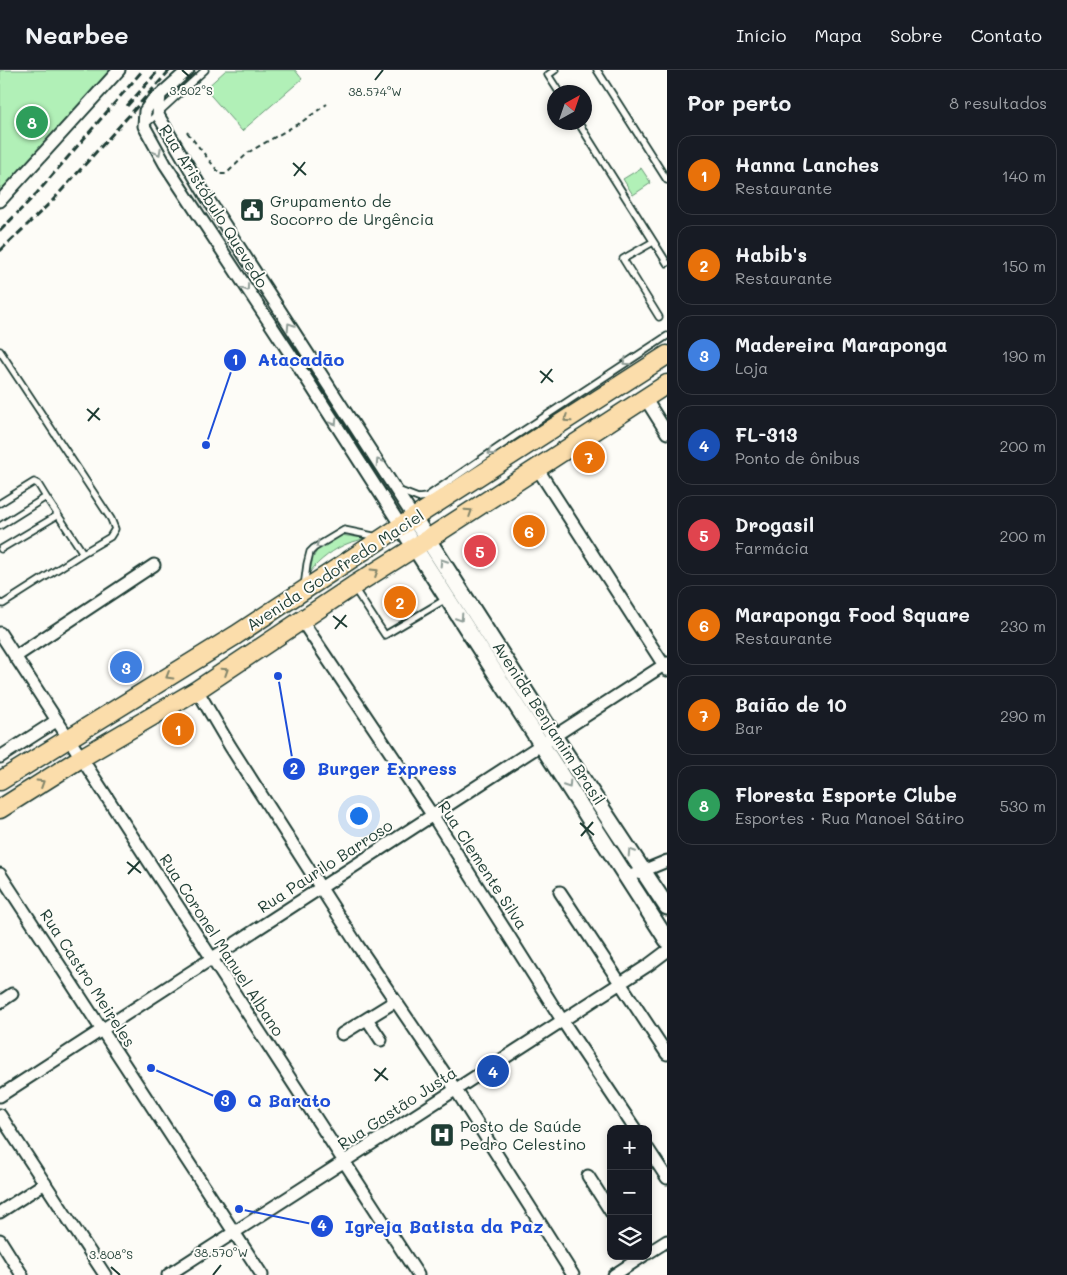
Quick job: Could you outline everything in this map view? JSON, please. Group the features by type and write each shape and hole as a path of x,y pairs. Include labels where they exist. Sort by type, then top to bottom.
{"main road":[{"name":"Avenida Godofredo Maciel","path":"0,781 236,635 408,522 543,426 596,400 667,355"},
{"name":"Avenida Godofredo Maciel","path":"0,808 197,690 353,586 667,384"},
{"path":"596,400 610,421"},
{"path":"543,426 562,452"},
{"name":"Avenida Benjamim Brasil","path":"408,522 548,740 667,940"},
{"name":"Avenida Benjamim Brasil","path":"421,543 448,598 667,907"},
{"path":"148,689 161,710"},
{"path":"126,704 137,725"}],"street":[{"path":"0,201 119,70"},
{"path":"160,96 188,70"},
{"name":"Rua Aristóbulo Quevedo","path":"160,96 158,115 206,196 396,490 408,522"},
{"name":"Rua Aristóbulo Quevedo","path":"160,96 152,101 145,111 144,126 165,164 308,381 408,522"},
{"path":"192,206 206,196"},
{"path":"644,398 667,433"},
{"path":"537,468 666,666"},
{"path":"15,657 154,565"},
{"name":"Rua Clemente Silva","path":"302,621 433,816 562,1020 632,1125"},
{"name":"Rua Coronel Manuel Albano","path":"0,633 418,1275"},
{"name":"Rua Paurilo Barroso","path":"0,1096 548,740 666,666"},
{"path":"197,690 230,746 394,1002 456,1090 573,1275"},
{"path":"0,757 56,721"},
{"path":"628,877 667,861"},
{"name":"Rua Castro Meireles","path":"0,874 262,1275"},
{"path":"560,892 667,1054"},
{"name":"Rua Gastão Justa","path":"168,1275 647,966 667,951"},
{"path":"0,1002 12,994"},
{"path":"342,1034 394,1002"},
{"path":"367,1019 381,1040"},
{"path":"0,1115 105,1275"},
{"path":"652,1155 667,1178"},
{"path":"588,1176 607,1206"},
{"path":"0,1212 44,1183"},
{"path":"0,1240 22,1275"},
{"path":"652,1250 667,1241"},
{"path":"614,1275 637,1260"}],"lane":[{"path":"144,126 206,70"},
{"path":"554,85 548,75 556,70"},
{"path":"597,70 667,180"},
{"path":"583,130 667,264"},
{"path":"653,242 623,259 659,317"},
{"path":"396,490 418,498 426,497 543,426 667,336"},
{"path":"0,351 111,519 115,529 110,537 3,604 0,603"},
{"path":"308,381 320,372"},
{"path":"0,503 30,483 38,484 82,553"},
{"path":"0,526 46,497"},
{"path":"1,549 58,515"},
{"path":"304,590 307,564 310,552 314,548 344,530 373,536 378,541"},
{"path":"353,586 385,635 448,598"}],"path":[{"path":"187,132 220,174 226,174 249,152 303,121 327,104"}],"green space":[{"path":"0,70 110,70 16,175 0,190"},
{"path":"226,70 295,70 302,79 242,131 205,89"},
{"path":"641,168 651,183 633,195 623,179"},
{"path":"340,535 364,538 333,551 310,572 313,558 319,549"}],"railway":[{"path":"0,231 37,193 143,70"},
{"path":"127,106 159,70"},
{"path":"0,251 53,200 170,70"}],"place":[{"name":"Floresta Esporte Clube","path":"32,122"},
{"name":"Grupamento de Socorro de Urgência","path":"252,210"},
{"name":"Atacadão","path":"206,445"},
{"name":"Baião de 10","path":"589,457"},
{"name":"Maraponga Food Square","path":"529,531"},
{"name":"Drogasil","path":"480,551"},
{"name":"Habib's","path":"400,602"},
{"name":"Madereira Maraponga","path":"126,667"},
{"name":"Burger Express","path":"278,676"},
{"name":"Hanna Lanches","path":"178,729"},
{"name":"Q Barato","path":"151,1068"},
{"name":"FL-313","path":"493,1071"},
{"name":"Posto de Saúde Pedro Celestino","path":"442,1135"},
{"name":"Igreja Batista da Paz","path":"239,1209"}]}
